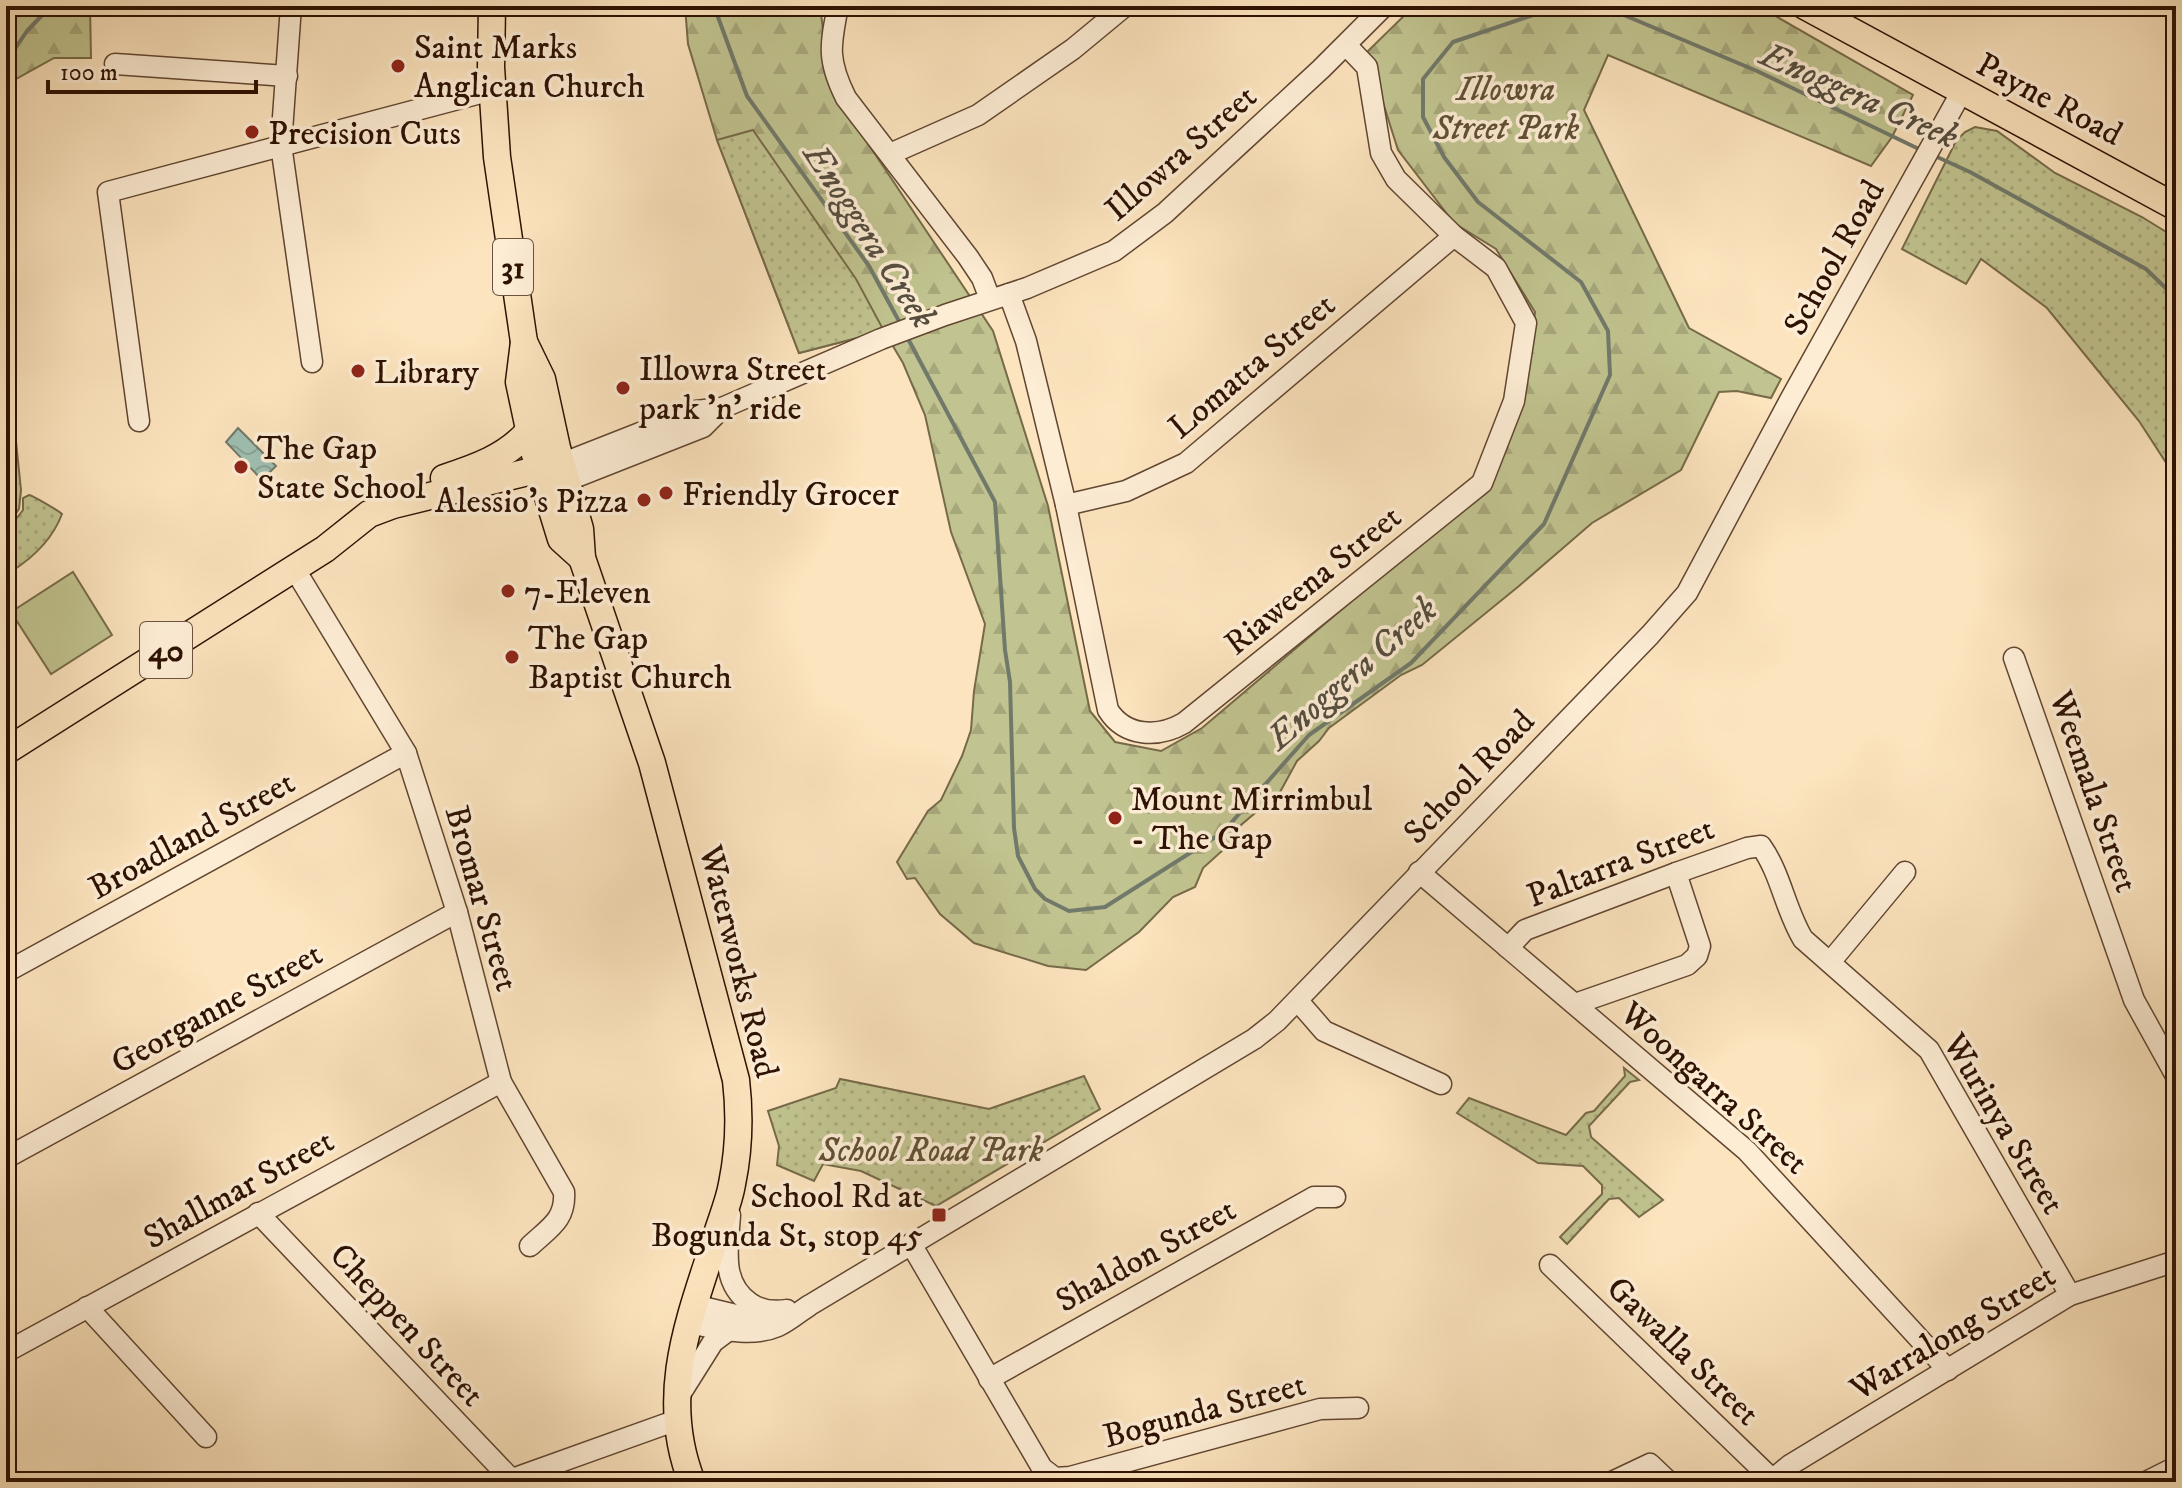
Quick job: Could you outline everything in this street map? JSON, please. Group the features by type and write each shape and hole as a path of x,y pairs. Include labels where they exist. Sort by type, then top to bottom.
{"main road":[{"name":"Waterworks Road","path":"492,6 492,90 501,193 524,342 519,382 529,431 580,529 582,558 648,750 736,1080 738,1130 732,1187 691,1314 678,1371 676,1410 682,1455 692,1482"},
{"name":"Payne Road","path":"1805,6 2176,207"},
{"name":"Waterworks Road","path":"524,342 542,379 552,476"},
{"path":"369,514 423,485 489,461 515,445 529,431"},
{"name":"40","path":"6,751 325,549 369,514 393,505 552,476"},
{"name":"40","path":"325,549 395,523 552,476"}],"street":[{"path":"291,6 281,145 312,362"},
{"name":"Riaweena Street","path":"838,6 831,41 833,71 846,98 982,278 1000,297 1026,341 1066,505 1108,710 1115,721 1135,732 1158,734 1184,723 1482,483 1514,401 1526,323 1496,268 1454,236 1407,192 1388,168 1376,132 1367,67 1346,45"},
{"path":"890,154 978,115 1073,49 1125,6"},
{"name":"Illowra Street","path":"552,476 703,427 722,408 881,339 1000,297 1114,251 1165,213 1384,6"},
{"path":"115,64 287,76"},
{"path":"139,421 108,192 492,90"},
{"name":"School Road","path":"691,1314 729,1330 758,1331 776,1327 1254,1039 1298,1001 1687,593 1962,91"},
{"name":"Lomatta Street","path":"1066,505 1126,491 1186,463 1454,236"},
{"name":"Bromar Street","path":"294,568 406,753 457,912 501,1082 564,1192 564,1212 530,1246"},
{"name":"Weemala Street","path":"2014,658 2134,1000 2176,1076"},
{"name":"Broadland Street","path":"6,972 406,753"},
{"name":"Paltarra Street","path":"1508,948 1525,930 1676,873 1761,846"},
{"name":"Wurinya Street","path":"1761,846 1772,860 1794,923 1803,939 1929,1050 2070,1295"},
{"name":"Woongarra Street","path":"1419,872 1747,1151 1948,1370"},
{"path":"1831,961 1905,872"},
{"path":"1575,1004 1687,965 1697,956 1700,946 1676,873"},
{"name":"Georganne Street","path":"6,1158 457,912"},
{"path":"1298,1001 1324,1031 1441,1084"},
{"name":"Shallmar Street","path":"6,1352 501,1082"},
{"path":"732,1187 728,1262 732,1283 742,1297 758,1308 787,1310"},
{"name":"Shaldon Street","path":"989,1379 1314,1197 1335,1197"},
{"name":"Cheppen Street","path":"258,1213 508,1480"},
{"name":"Bogunda Street","path":"911,1244 1042,1468 1055,1478 1070,1477 1320,1409 1358,1408"},
{"name":"Warralong Street","path":"1773,1481 1790,1465 2070,1295 2176,1261"},
{"name":"Gawalla Street","path":"1550,1265 1773,1481"},
{"name":"School Road","path":"691,1314 761,1316 810,1305"},
{"path":"87,1307 206,1437"},
{"path":"508,1480 676,1410 713,1342 729,1330"},
{"path":"1612,1482 1650,1464 1669,1482"},
{"path":"2146,1482 2176,1467"}],"green space":[{"path":"22,6 90,6 91,58 54,58 9,83 12,107 6,111 6,32"},
{"name":"Illowra Street Park","path":"685,6 820,6 828,68 839,100 993,331 1048,506 1090,711 1115,742 1161,751 1202,728 1486,487 1525,394 1535,312 1496,249 1454,223 1398,150 1367,52 1414,6 1758,6 1913,95 1892,137 1871,166 1608,55 1584,110 1689,328 1781,379 1771,398 1737,391 1719,392 1681,470 1592,523 1422,665 1401,675 1329,728 1297,761 1280,792 1241,825 1233,841 1203,868 1195,887 1173,897 1139,932 1086,970 1048,966 974,943 940,914 915,878 907,879 897,862 928,811 941,800 962,756 971,730 985,624 951,532 925,415 903,363 884,331 799,353 717,140 688,44"},
{"path":"1975,127 1997,131 2055,173 2142,217 2176,238 2176,478 2139,421 2047,308 1981,259 1966,284 1902,249 1956,141"},
{"path":"753,130 856,279 884,331 799,353 717,140"},
{"path":"6,345 21,490 19,509 6,528"},
{"path":"29,495 62,514 42,546 12,571 6,566 6,532 23,510 23,498"},
{"path":"73,572 112,635 51,674 11,612"},
{"path":"1624,1068 1639,1080 1630,1082 1589,1126 1591,1137 1663,1200 1639,1217 1619,1198 1609,1199 1567,1244 1560,1237 1602,1194 1602,1185 1583,1166 1538,1163 1457,1113 1469,1098 1566,1135 1586,1113 1594,1111 1625,1076"},
{"name":"School Road Park","path":"1084,1076 1100,1109 936,1206 861,1171 823,1164 814,1181 777,1165 779,1146 768,1111 836,1088 840,1079 989,1109"}],"water":[{"path":"238,428 276,466 262,480 226,442"}],"waterway":[{"path":"6,62 27,31 51,6"},
{"name":"Enoggera Creek","path":"718,6 718,17 747,96 869,266 900,323"},
{"name":"Enoggera Creek","path":"906,335 995,502 1010,682 1014,828 1018,856 1035,889 1045,899 1069,911 1105,907 1223,832 1309,735 1411,663 1544,524 1610,375 1608,331 1581,282 1478,202 1444,157 1423,117 1423,79 1453,42 1539,13 1619,13 1757,71 1923,151"},
{"name":"Enoggera Creek","path":"1935,156 1970,172 2146,269 2176,298"}],"place":[{"name":"Saint Marks Anglican Church","path":"398,66"},
{"name":"Precision Cuts","path":"252,132"},
{"name":"Library","path":"358,371"},
{"name":"Illowra Street park 'n' ride","path":"623,388"},
{"name":"The Gap State School","path":"241,467"},
{"name":"Friendly Grocer","path":"666,493"},
{"name":"Alessio's Pizza","path":"644,500"},
{"name":"7-Eleven","path":"508,591"},
{"name":"The Gap Baptist Church","path":"512,657"},
{"name":"Mount Mirrimbul - The Gap","path":"1115,818"},
{"name":"School Rd at Bogunda St, stop 45","path":"939,1215"}]}
